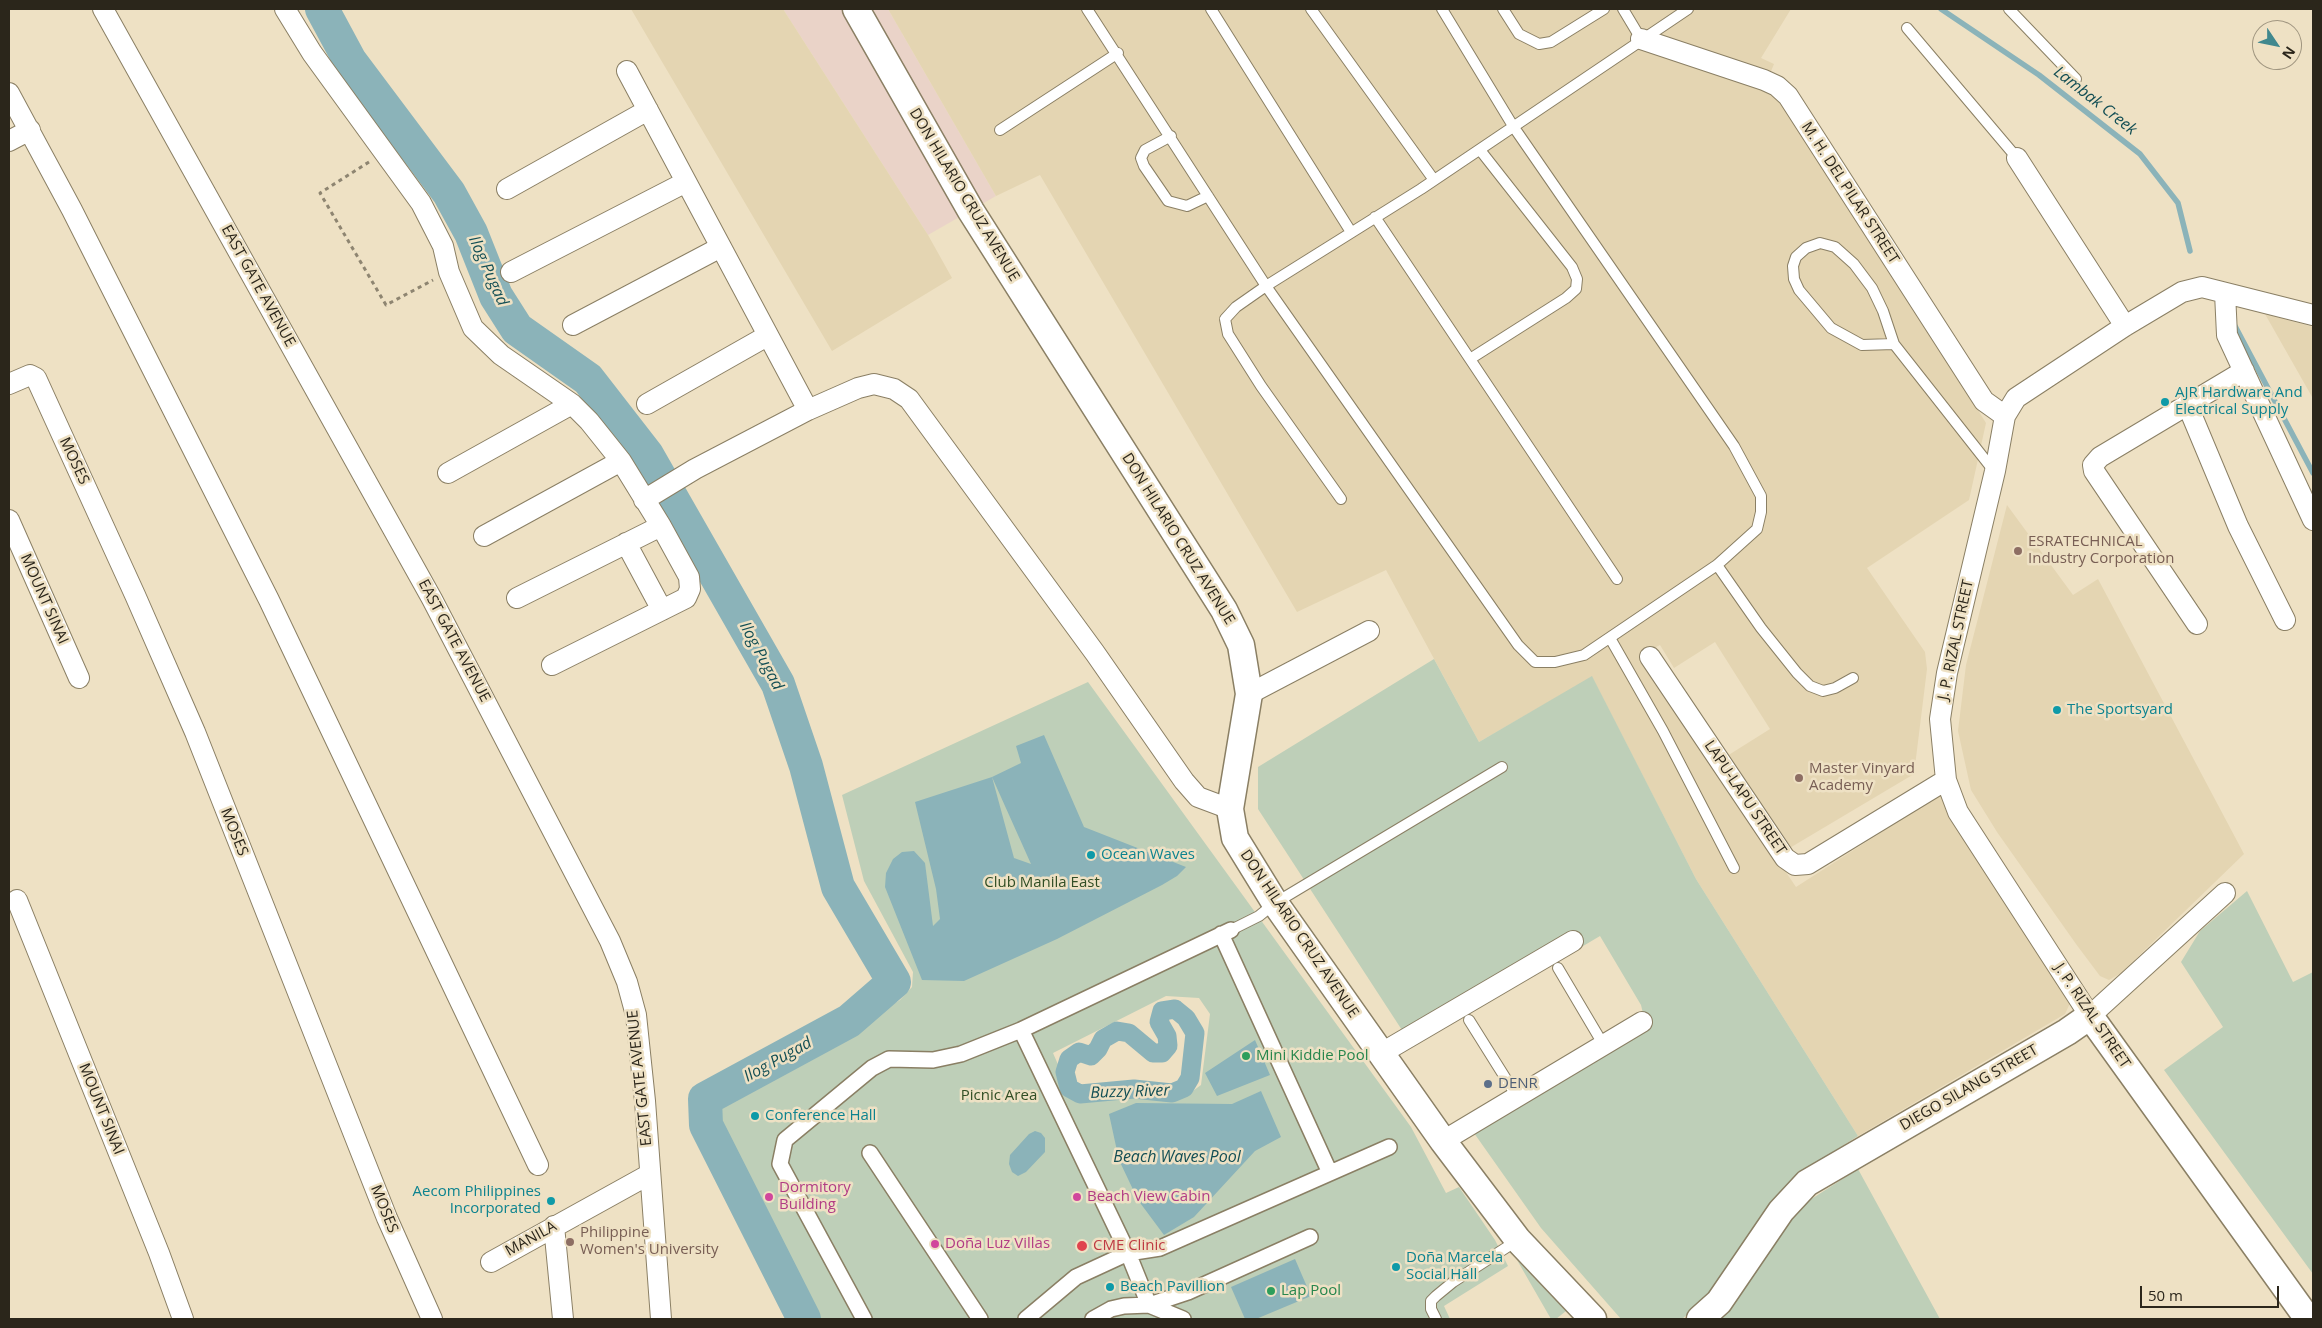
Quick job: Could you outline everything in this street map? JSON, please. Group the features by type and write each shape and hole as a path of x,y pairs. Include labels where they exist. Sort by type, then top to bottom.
{"street":[{"name":"EAST GATE AVENUE","path":"103,9 432,599 610,941 627,982 636,1015 661,1319"},
{"path":"285,9 312,53 421,203 443,246 449,272 473,328 501,355 572,404 589,421 621,461 652,495 661,526 689,577 690,589 686,598 552,665"},
{"name":"DON HILARIO CRUZ AVENUE","path":"856,9 971,211 1224,610 1241,645 1248,694 1230,809 1235,838 1275,903 1443,1141 1518,1240 1593,1319"},
{"name":"M. H. DEL PILAR STREET","path":"1641,39 1764,80 1777,86 1788,96 1984,401 2006,416"},
{"path":"627,71 808,410"},
{"path":"9,93 30,130 269,600 538,1166"},
{"path":"507,189 648,110"},
{"path":"9,141 30,130"},
{"path":"2018,158 2125,326"},
{"path":"511,272 686,182"},
{"path":"572,325 720,247"},
{"name":"J. P. RIZAL STREET","path":"2308,1319 2090,1016 1958,812 1946,780 1940,719 1947,673 1995,471 2006,416 2016,398 2125,326 2182,292 2202,287 2313,315"},
{"path":"2226,293 2227,335 2313,520"},
{"path":"647,404 767,336"},
{"path":"2197,624 2094,471 2093,465 2100,457 2244,371"},
{"name":"MOSES","path":"9,384 30,375 36,378 135,594 195,732 387,1218 432,1319"},
{"path":"652,495 696,469 808,410 858,388 874,384 894,389 909,399 1096,653 1184,781 1198,797 1230,809"},
{"path":"448,473 572,404"},
{"path":"2187,404 2238,526 2285,620"},
{"path":"484,536 621,461"},
{"name":"MOUNT SINAI","path":"9,520 79,678"},
{"path":"517,598 661,526"},
{"path":"626,543 662,610"},
{"path":"1248,694 1369,630"},
{"name":"LAPU-LAPU STREET","path":"1650,657 1785,858 1795,865 1808,864 1946,780"},
{"path":"2090,1016 2225,893"},
{"name":"MOUNT SINAI","path":"16,900 159,1253 183,1319"},
{"path":"864,1319 780,1164 785,1140 872,1068 889,1059 933,1060 961,1054 1021,1030 1226,932 1330,1173"},
{"path":"1380,1054 1573,941"},
{"name":"DIEGO SILANG STREET","path":"1700,1319 1720,1302 1781,1210 1807,1183 2067,1032 2090,1016"},
{"path":"1443,1141 1516,1095 1642,1022"},
{"path":"1021,1030 1128,1253 1149,1306 1182,1319"},
{"path":"1026,1319 1076,1277 1128,1253 1160,1248 1389,1147"},
{"path":"870,1153 980,1319"},
{"name":"MANILA","path":"491,1262 650,1174"},
{"path":"554,1226 563,1319"},
{"path":"1093,1319 1111,1309 1124,1306 1149,1306 1188,1292 1310,1237"}],"lane":[{"path":"1087,9 1118,53 1266,286 1518,645 1535,662 1555,662 1584,655 1717,565 1757,529 1761,512 1761,496 1734,446 1513,126 1442,9"},
{"path":"1211,9 1351,232"},
{"path":"1311,9 1434,180"},
{"path":"1503,9 1519,34 1539,44 1551,42 1604,9"},
{"path":"1623,9 1641,39"},
{"path":"1341,499 1261,386 1228,334 1225,319 1236,307 1266,286 1480,150 1641,39 1688,9"},
{"path":"2009,9 2076,80"},
{"path":"1908,28 2018,158"},
{"path":"1000,130 1118,53"},
{"path":"1171,136 1145,150 1141,158 1144,166 1168,201 1187,206 1208,196"},
{"path":"1470,359 1566,298 1576,289 1577,279 1572,267 1480,150"},
{"path":"1375,217 1617,579"},
{"path":"1894,344 1862,345 1831,328 1799,290 1794,279 1793,266 1796,257 1806,248 1820,243 1835,246 1854,264 1872,288 1883,311 1894,344 1995,471"},
{"path":"1717,565 1761,628 1810,686 1823,691 1835,688 1853,678"},
{"path":"1610,638 1663,731 1734,868"},
{"path":"1226,932 1259,916 1275,903 1502,767"},
{"path":"1558,968 1603,1044"},
{"path":"1470,1020 1516,1095"},
{"path":"1436,1319 1431,1309 1431,1301 1436,1296 1460,1277 1518,1240"}],"path":[{"path":"384,152 320,194 386,305 449,272"}],"shaded area":[{"path":"631,9 783,9 928,235 952,278 832,351"},
{"path":"783,9 888,9 996,196 928,235"},
{"path":"888,9 1791,9 1761,58 1774,64 1763,91 1785,101 1986,423 1969,500 1867,568 1925,652 1927,669 1914,774 1788,849 1727,756 1770,729 1715,642 1674,668 1660,645 1639,656 1796,887 1941,794 1950,820 2072,999 2065,1014 1858,1136 1696,879 1592,677 1479,742 1386,570 1297,612 1040,175 996,196"},
{"path":"2265,314 2313,327 2313,399 2311,395"},
{"path":"2007,505 2073,595 2098,579 2244,854 2121,973 2109,980 2100,976 2076,944 1997,832 1971,790 1958,731 1966,665"}],"green space":[{"path":"1434,659 1479,742 1592,676 1696,879 1858,1136 1800,1173 1770,1207 1703,1301 1682,1319 1621,1319 1541,1228 1474,1133 1647,1030 1641,1005 1600,936 1413,1047 1258,809 1258,767"},
{"name":"Club Manila East","path":"1088,682 1411,1127 1446,1193 1459,1187 1495,1240 1508,1266 1444,1306 1450,1319 815,1319 714,1127 722,1106 900,1000 912,987 913,972 864,881 842,795","holes":["1166,996 1199,998 1210,1014 1201,1085 1190,1093 1134,1091 1073,1099 1053,1053"]},
{"path":"2247,891 2293,982 2313,972 2313,1274 2164,1070 2223,1027 2181,962 2200,931"},
{"path":"1858,1169 1940,1319 1719,1319 1799,1207"},
{"path":"1517,1260 1566,1311 1556,1319 1551,1319"}],"water":[{"name":"Ocean Waves","path":"1044,735 1084,827 1186,867 1177,876 1162,885 1057,939 964,981 922,980 885,887 886,873 893,859 902,852 914,851 925,863 933,926 940,919 936,889 915,802 992,777 1021,763 1016,746","holes":["992,777 1031,864 1014,858"]},
{"name":"Mini Kiddie Pool","path":"1255,1040 1270,1075 1217,1096 1205,1073"},
{"name":"Beach Waves Pool","path":"1261,1091 1281,1137 1255,1151 1194,1217 1164,1235 1138,1200 1119,1160 1109,1114 1136,1103 1232,1104"},
{"path":"1035,1131 1041,1133 1045,1138 1045,1152 1026,1172 1018,1176 1012,1172 1009,1164 1010,1155 1029,1134"},
{"name":"Lap Pool","path":"1295,1259 1311,1296 1256,1319 1245,1319 1231,1287"}],"waterway":[{"name":"Ilog Pugad","path":"322,9 350,61 449,193 471,233 496,296 517,329 588,379 647,455 778,684 806,766 838,887 894,982 849,1021 705,1099 706,1125 804,1319"},
{"name":"Lambak Creek","path":"1941,9 2039,75 2140,154 2178,203 2190,251"},
{"name":"Lambak Creek","path":"2235,326 2313,473"},
{"name":"Buzzy River","path":"1175,1009 1186,1018 1195,1033 1190,1078 1184,1088 1172,1093 1134,1089 1080,1094 1069,1088 1065,1072 1069,1059 1079,1052 1091,1056 1098,1049 1103,1039 1117,1031 1129,1033 1153,1053 1162,1053 1168,1046 1167,1036 1159,1022 1162,1011 1175,1009"}],"place":[{"name":"AJR Hardware And Electrical Supply","path":"2165,402"},
{"name":"ESRATECHNICAL Industry Corporation","path":"2018,551"},
{"name":"The Sportsyard","path":"2057,710"},
{"name":"Master Vinyard Academy","path":"1799,778"},
{"name":"Ocean Waves","path":"1091,855"},
{"name":"Mini Kiddie Pool","path":"1246,1056"},
{"name":"DENR","path":"1488,1084"},
{"name":"Conference Hall","path":"755,1116"},
{"name":"Dormitory Building","path":"769,1197"},
{"name":"Beach View Cabin","path":"1077,1197"},
{"name":"Aecom Philippines Incorporated","path":"551,1201"},
{"name":"Philippine Women's University","path":"570,1242"},
{"name":"Doña Luz Villas","path":"935,1244"},
{"name":"CME Clinic","path":"1082,1246"},
{"name":"Doña Marcela Social Hall","path":"1396,1267"},
{"name":"Beach Pavillion","path":"1110,1287"},
{"name":"Lap Pool","path":"1271,1291"}],"park label":[{"name":"Picnic Area","path":"999,1096"}]}
